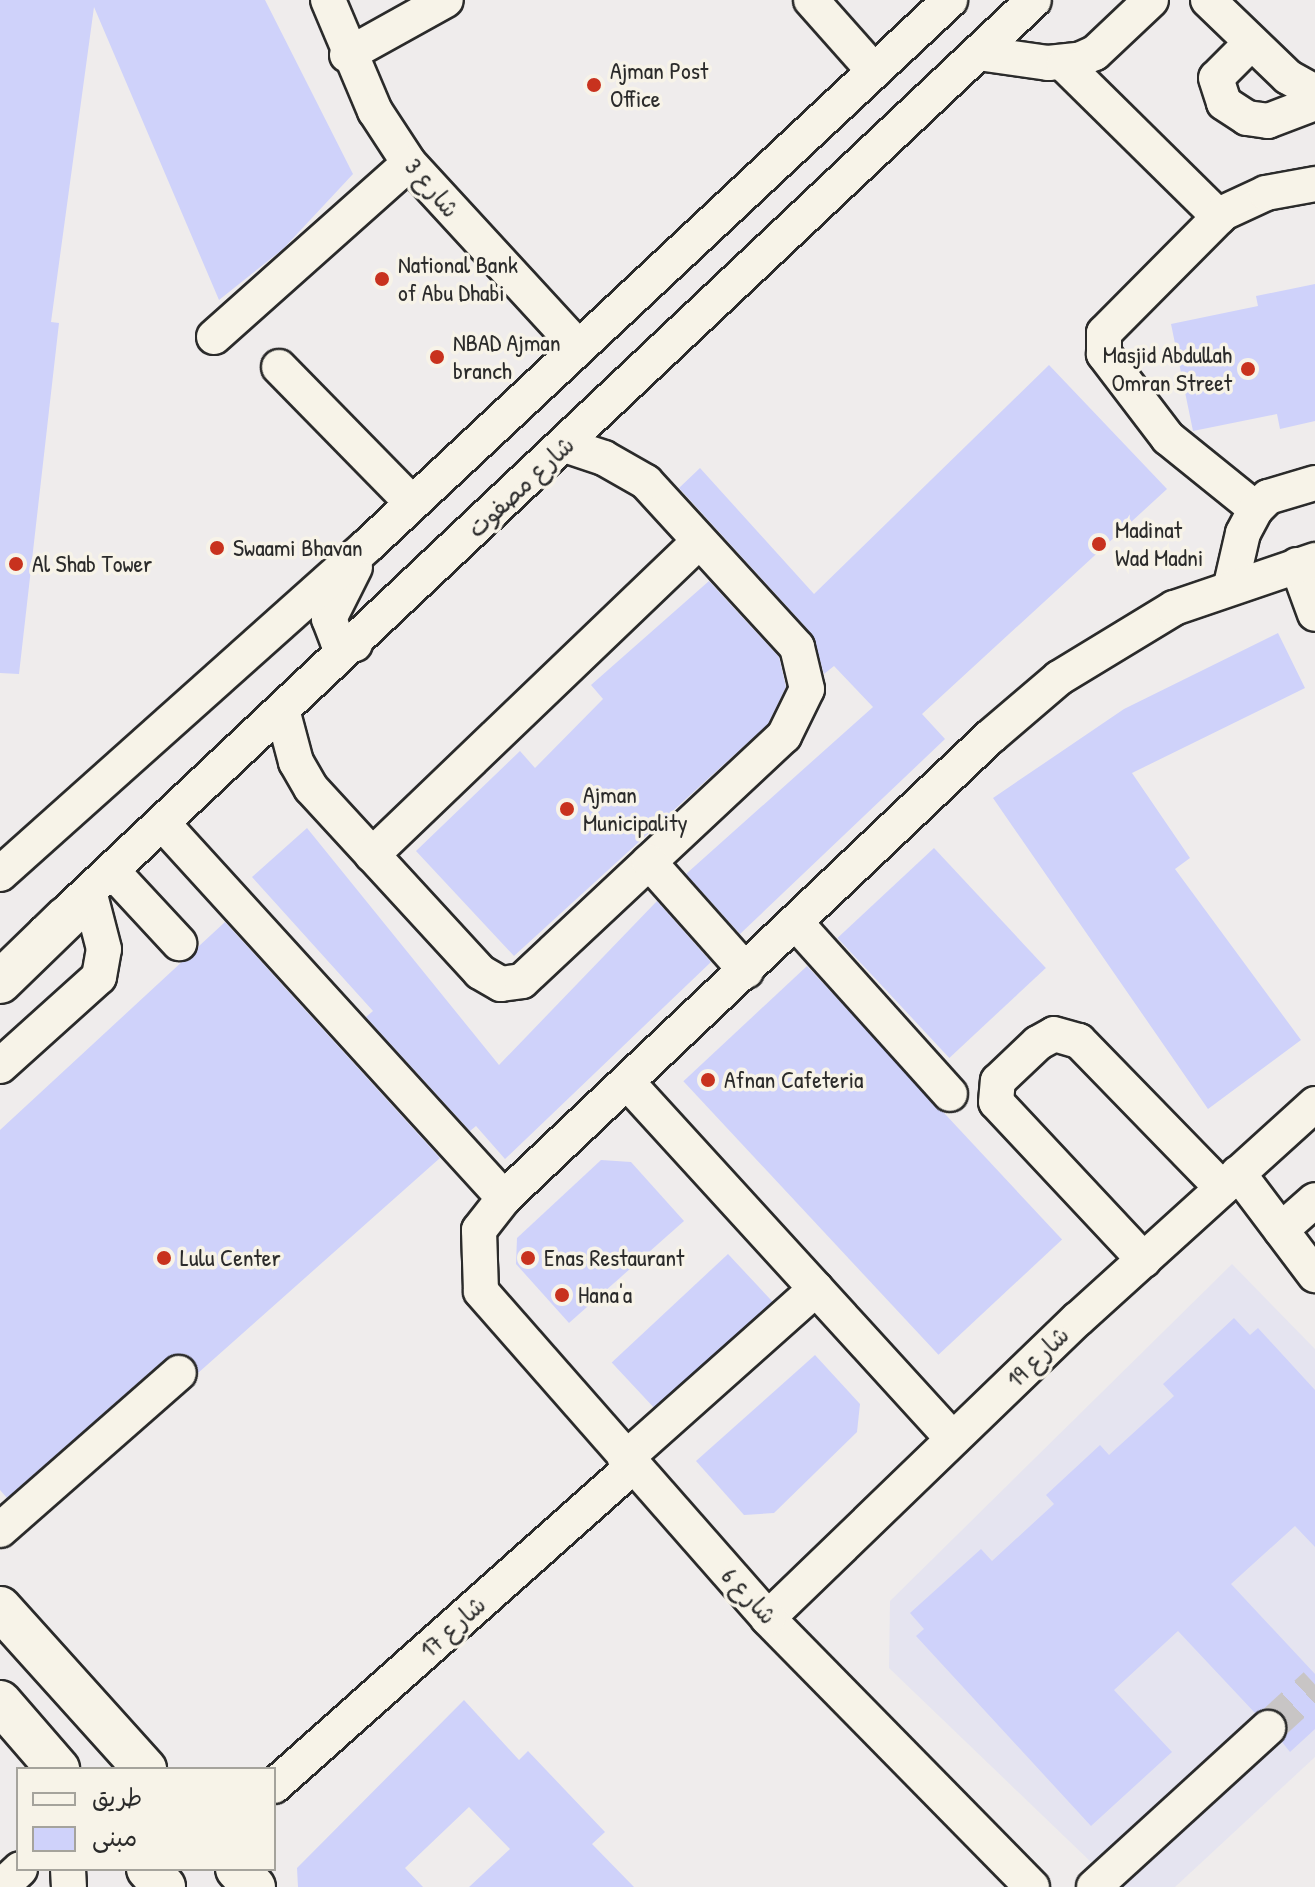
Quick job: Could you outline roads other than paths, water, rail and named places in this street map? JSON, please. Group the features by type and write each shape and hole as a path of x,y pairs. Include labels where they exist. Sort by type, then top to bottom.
{"main road":[{"path":"0,982 90,895"},
{"path":"0,1608 143,1767"},
{"path":"0,1702 56,1767"},
{"path":"150,1871 164,1887"},
{"path":"239,1871 254,1887"}],"street":[{"name":"شارع 3","path":"328,0 347,55 409,163 578,347"},
{"path":"347,55 446,0"},
{"path":"811,0 874,71"},
{"name":"شارع مصفوت","path":"0,965 90,895 1034,0"},
{"path":"978,53 1064,64 1095,53 1151,0"},
{"path":"1208,0 1288,77 1315,92"},
{"path":"0,874 367,546 874,71 939,4"},
{"path":"1251,43 1216,78 1224,103 1247,118 1268,121 1315,103"},
{"path":"1064,64 1219,217"},
{"path":"214,337 409,163"},
{"path":"1256,509 1168,438 1112,365 1102,344 1109,322 1219,217 1250,198 1315,184"},
{"path":"279,367 412,503"},
{"path":"283,713 296,762 311,788 480,972 501,984 522,981 784,736 807,689 797,647 646,482 604,458 565,445"},
{"path":"1231,585 1243,533 1256,509 1268,497 1315,483"},
{"path":"372,855 699,541"},
{"path":"355,644 338,642 329,619 367,546"},
{"path":"164,825 504,1198 1059,678 1134,628 1231,585 1306,563 1315,614"},
{"path":"649,862 746,971"},
{"path":"90,895 179,943"},
{"path":"0,1066 99,977 105,959 90,895"},
{"path":"796,923 950,1094"},
{"path":"1144,1260 996,1102 998,1081 1038,1043 1054,1034 1079,1041 1281,1230 1315,1275"},
{"path":"627,1082 953,1439"},
{"name":"شارع 19","path":"768,1618 953,1439 1315,1104"},
{"name":"شارع 6","path":"504,1198 479,1230 481,1291 768,1618 1032,1887"},
{"path":"1281,1230 1315,1200"},
{"name":"شارع 17","path":"276,1784 816,1289"},
{"path":"0,1530 179,1373"},
{"path":"1094,1887 1268,1728"},
{"path":"1,1887 18,1871"}],"tunnel":[{"path":"1268,1728 1315,1685"}],"place":[{"name":"Ajman Post Office","path":"594,85"},
{"name":"National Bank of Abu Dhabi","path":"382,279"},
{"name":"NBAD Ajman branch","path":"437,357"},
{"name":"Masjid Abdullah Omran Street","path":"1248,369"},
{"name":"Madinat Wad Madni","path":"1099,544"},
{"name":"Swaami Bhavan","path":"217,548"},
{"name":"Al Shab Tower","path":"16,564"},
{"name":"Ajman Municipality","path":"567,809"},
{"name":"Afnan Cafeteria","path":"708,1080"},
{"name":"Lulu Center","path":"164,1258"},
{"name":"Enas Restaurant","path":"528,1258"},
{"name":"Hana'a","path":"562,1295"}]}
